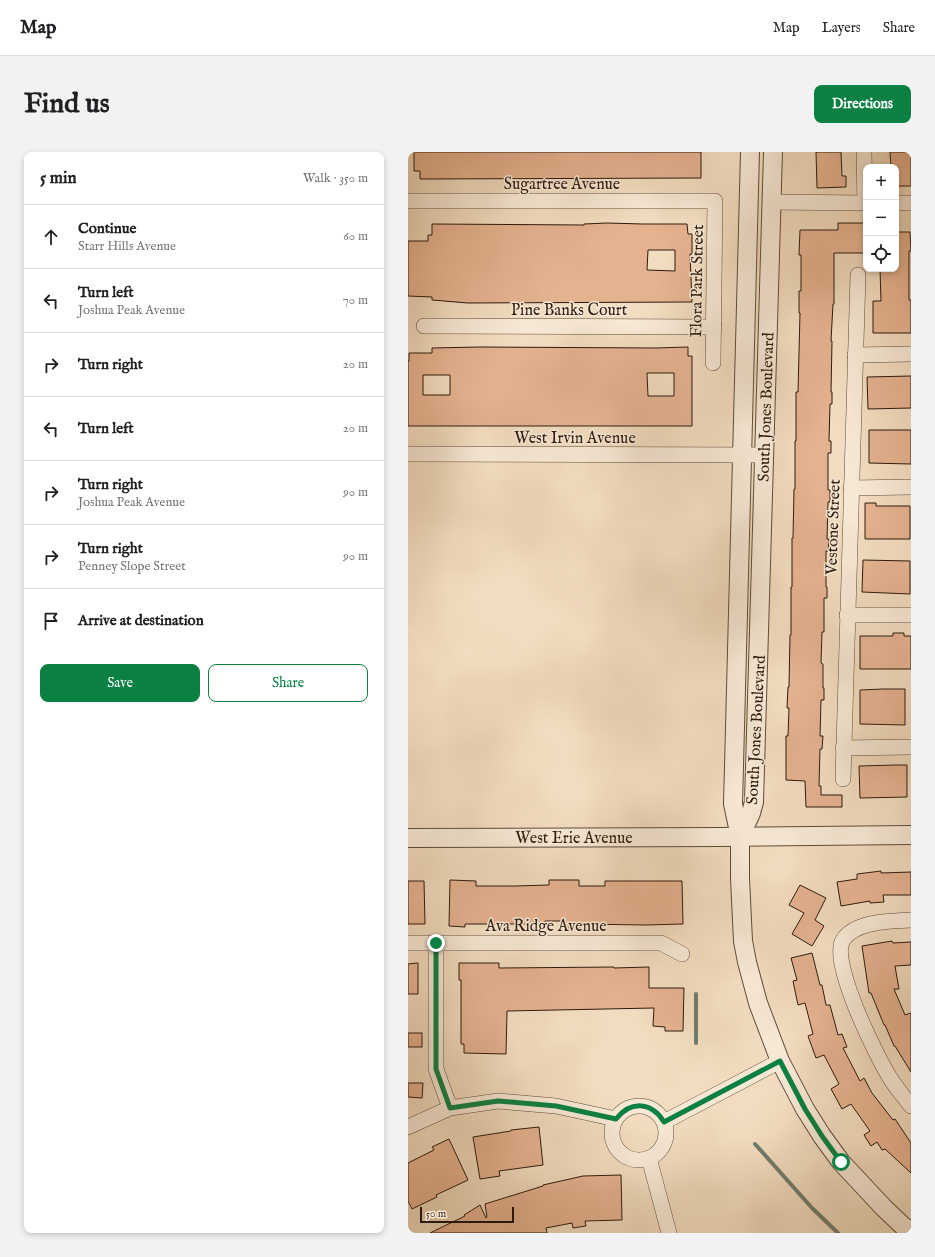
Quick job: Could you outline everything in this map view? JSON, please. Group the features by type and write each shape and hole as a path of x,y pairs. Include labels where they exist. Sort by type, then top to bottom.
{"street":[{"name":"South Jones Boulevard","path":"740,837 733,804 750,152"},
{"name":"South Jones Boulevard","path":"740,837 751,813 754,802 772,152"},
{"path":"864,152 865,200"},
{"name":"Sugartree Avenue","path":"408,201 715,200"},
{"name":"Flora Park Street","path":"713,363 715,200"},
{"path":"771,202 863,203"},
{"path":"899,203 911,203"},
{"name":"Vestone Street","path":"843,779 858,275"},
{"name":"Pine Banks Court","path":"424,326 714,327"},
{"path":"855,355 911,354"},
{"name":"West Irvin Avenue","path":"408,454 764,455"},
{"path":"851,488 911,487"},
{"path":"847,615 911,615"},
{"path":"844,748 911,747"},
{"name":"West Erie Avenue","path":"408,838 911,835"},
{"path":"740,837 740,879 743,941 758,1003 780,1061 805,1109 841,1162 884,1208 903,1226 911,1231"},
{"path":"911,920 863,925 849,934 843,940 840,947 840,958 856,1009 879,1058 893,1082 911,1106"},
{"name":"Ava Ridge Avenue","path":"408,943 661,943 682,954"},
{"path":"436,943 436,1069 450,1108"},
{"path":"664,1122 780,1061"},
{"path":"408,1127 450,1108 498,1101 556,1106 616,1119"},
{"path":"634,1106 648,1108 655,1111 664,1122 666,1137 664,1144 660,1150 649,1158 637,1160 630,1159 616,1147 612,1133 613,1126 616,1119 627,1109 634,1106"},
{"path":"649,1158 668,1233"}],"building":[{"path":"414,152 701,152 701,178 420,179 420,171 414,171"},
{"path":"816,152 841,152 842,176 846,176 846,187 817,188"},
{"path":"890,152 911,152 911,186 899,186 899,164 891,164"},
{"path":"838,223 863,223 863,253 834,253 834,304 831,341 832,404 830,404 829,441 831,441 831,453 828,453 828,490 830,490 830,502 828,502 827,539 829,539 828,551 826,551 827,598 824,598 824,632 822,632 821,663 823,664 824,700 821,700 820,736 823,736 822,749 820,749 819,786 821,786 821,795 842,795 842,807 806,807 805,781 786,780 786,736 788,736 789,708 787,708 791,635 792,538 795,489 796,392 798,392 800,313 799,291 801,291 801,255 799,255 800,230 838,230"},
{"path":"432,224 687,224 688,234 692,234 692,254 690,254 692,302 468,303 432,300 432,297 408,296 408,241 428,241 428,235 432,235","holes":["648,250 675,250 675,271 647,270"]},
{"path":"899,232 910,232 911,251 909,251 909,300 911,300 911,333 873,333 873,301 881,301 880,272 899,272"},
{"path":"688,347 688,356 692,356 692,426 408,426 409,353 432,353 432,348","holes":["647,373 674,373 674,396 648,396","423,375 450,375 450,395 423,395"]},
{"path":"911,376 911,408 868,409 867,377"},
{"path":"869,430 911,430 911,464 869,463"},
{"path":"865,503 876,503 876,506 910,506 910,539 865,539"},
{"path":"863,560 910,561 910,594 862,592"},
{"path":"893,633 904,633 904,636 911,636 911,669 860,669 860,636 893,636"},
{"path":"905,689 905,725 860,724 860,690"},
{"path":"907,765 907,797 860,798 859,766"},
{"path":"881,871 881,873 911,872 911,895 883,895 884,902 870,903 870,901 841,906 837,882 857,879 857,874"},
{"path":"450,880 476,881 476,886 549,885 549,880 579,880 579,886 605,886 605,881 682,881 683,924 580,924 580,928 565,928 565,921 545,921 545,924 465,924 465,927 449,926"},
{"path":"408,881 424,881 425,924 408,924"},
{"path":"800,885 826,898 815,920 824,926 812,946 792,934 804,913 789,905"},
{"path":"892,941 893,943 911,942 911,965 895,966 899,989 894,989 905,1015 911,1013 911,1072 894,1046 871,993 869,993 862,946"},
{"path":"812,953 820,985 822,985 826,1005 830,1005 838,1035 842,1034 847,1047 843,1048 860,1081 864,1078 872,1093 893,1120 895,1119 911,1143 911,1173 885,1149 882,1150 877,1142 871,1146 864,1135 870,1131 851,1104 842,1109 831,1089 839,1084 824,1055 816,1058 808,1036 813,1034 805,1003 798,1005 793,981 797,980 791,958"},
{"path":"418,963 418,994 408,994 408,964"},
{"path":"459,963 499,963 499,968 649,967 649,988 684,988 683,1031 665,1031 665,1027 653,1026 654,1008 507,1011 506,1054 464,1053 464,1044 461,1044 461,980 459,980"},
{"path":"408,1033 422,1033 422,1047 408,1047"},
{"path":"408,1083 423,1083 422,1098 408,1097"},
{"path":"539,1127 543,1165 499,1171 500,1176 480,1179 473,1137 511,1130"},
{"path":"449,1139 468,1180 436,1195 437,1197 412,1209 408,1201 408,1163 434,1150 432,1147"},
{"path":"621,1175 622,1220 585,1221 586,1226 573,1228 572,1223 546,1228 547,1233 430,1233 465,1216 464,1215 480,1205 486,1218 485,1204 543,1185 583,1176"}],"waterway":[{"path":"696,994 696,1043"},
{"path":"755,1144 812,1208 838,1233"}],"route":[{"path":"436,943 436,1069 450,1108 498,1101 556,1106 616,1119 627,1109 634,1106 641,1106 655,1111 664,1122 780,1061 805,1109 841,1162"}]}
